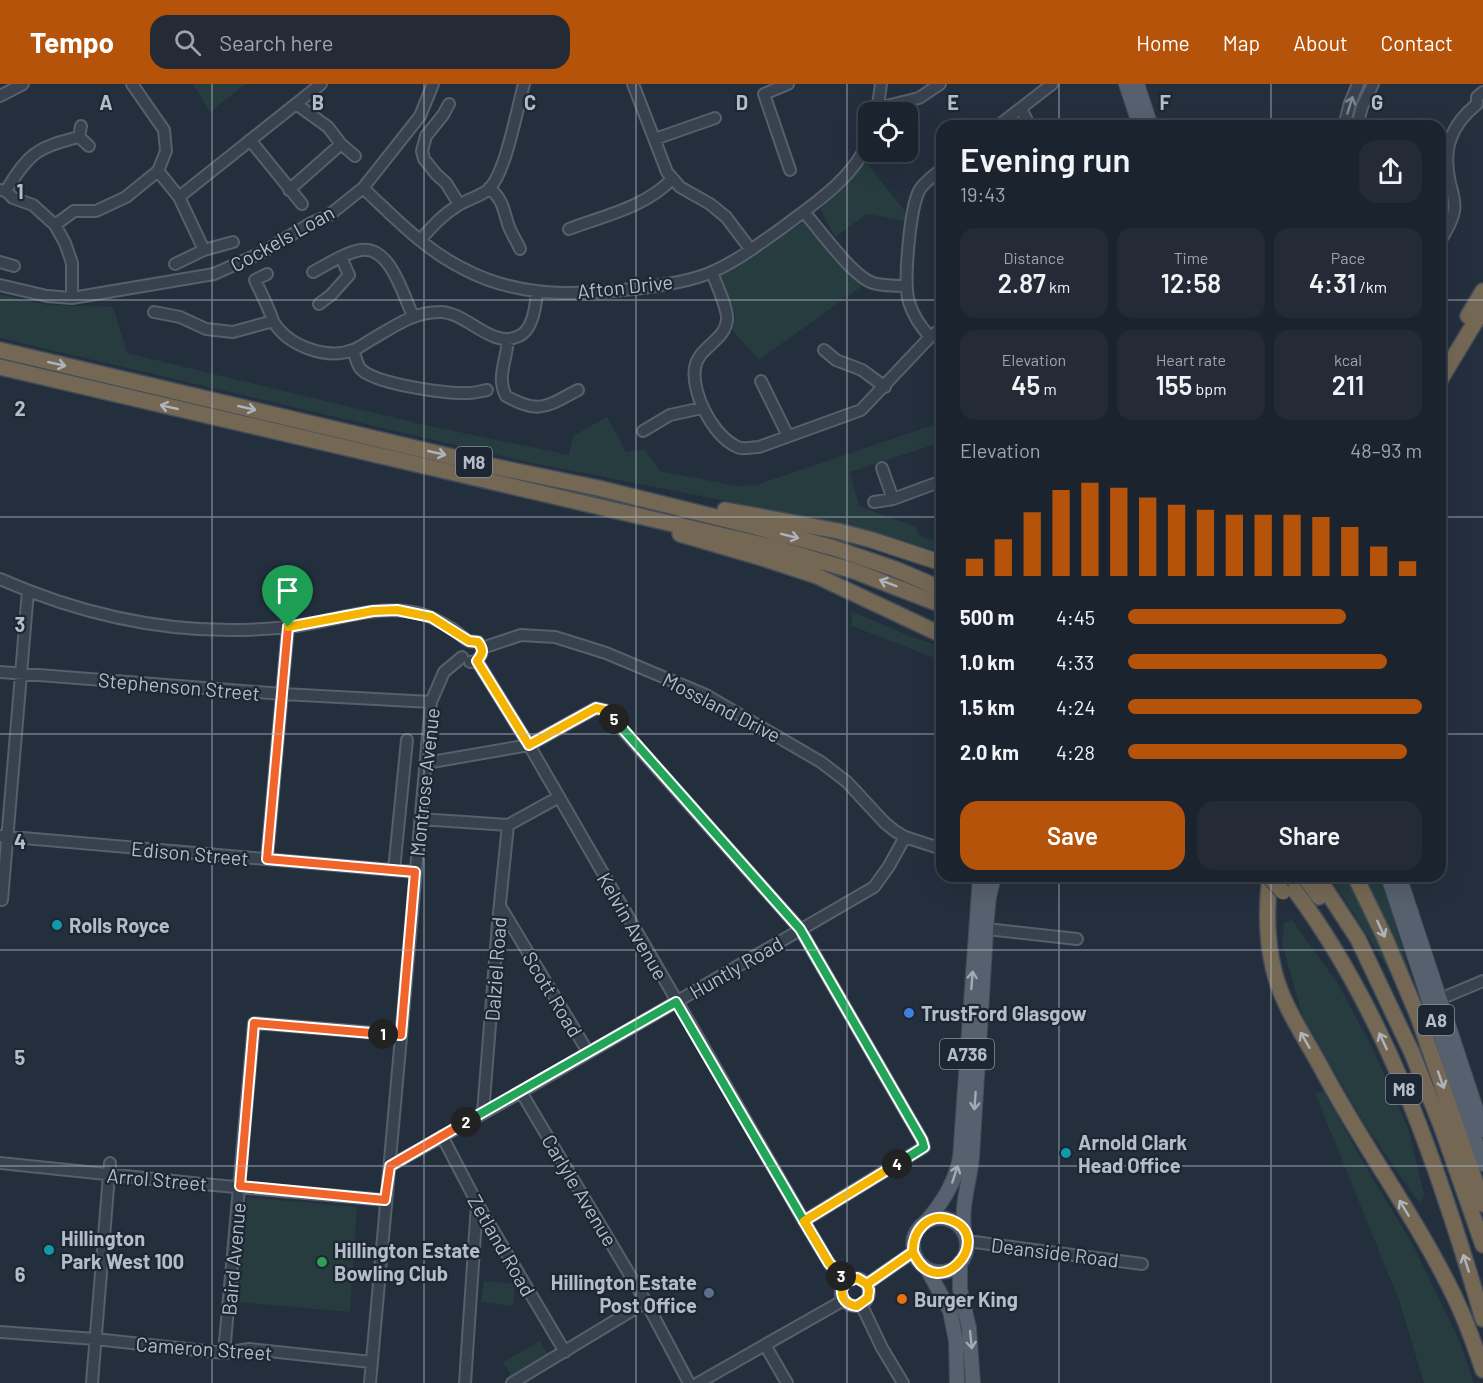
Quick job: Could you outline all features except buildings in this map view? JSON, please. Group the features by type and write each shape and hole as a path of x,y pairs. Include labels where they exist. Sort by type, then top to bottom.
{"highway":[{"path":"1446,352 1483,291"},
{"path":"1446,370 1483,309"},
{"name":"M8","path":"0,350 487,465 598,488 838,531 936,561"},
{"name":"M8","path":"0,367 801,554 883,581 936,603"},
{"name":"M8","path":"246,425 668,531 759,557 817,576 936,632"},
{"name":"M8","path":"598,488 834,548 895,569 936,586"},
{"name":"M8","path":"1277,882 1267,915 1268,939 1274,972 1284,999 1345,1112 1444,1276 1464,1319 1483,1370"},
{"name":"M8","path":"1279,882 1362,997 1396,1070 1427,1149 1483,1319"},
{"name":"M8","path":"1308,882 1350,943 1397,1022"},
{"name":"M8","path":"1321,882 1358,939 1424,1081 1483,1245"},
{"name":"M8","path":"1358,882 1385,938 1418,1016 1483,1204"}],"main road":[{"path":"1126,84 1138,120"},
{"path":"1137,84 1149,120"},
{"name":"A736","path":"913,1252 914,1237 945,1198 960,1158 980,882"},
{"name":"A736","path":"973,1383 969,1328 960,1289 960,1262 965,1255 963,1208 972,1156 989,897 993,882"},
{"name":"A8","path":"1390,882 1483,1164"},
{"name":"A8","path":"1401,882 1483,1131"},
{"path":"925,1222 944,1218 953,1221 965,1235"},
{"path":"913,1252 920,1264 934,1272 946,1272 960,1262"},
{"path":"927,1269 950,1311 956,1341 957,1383"}],"street":[{"path":"0,96 23,84"},
{"path":"55,225 74,211 96,211 126,197 158,171 166,151 164,130 132,84"},
{"path":"179,197 321,84"},
{"name":"Cockels Loan","path":"0,285 47,296 72,298 214,274 263,252 311,223 328,216 363,188 420,116 433,84"},
{"path":"420,240 435,222 459,204 489,188 496,179 524,84"},
{"path":"633,84 667,172 672,179 718,210 751,250"},
{"path":"788,84 764,93 790,170"},
{"path":"878,102 881,84"},
{"path":"905,102 919,98 940,84"},
{"path":"1006,120 1052,84"},
{"path":"1346,120 1358,84"},
{"path":"1359,120 1373,84"},
{"path":"1446,231 1454,210 1447,158 1449,142 1460,119 1480,105 1477,97 1483,92"},
{"path":"296,104 328,127 341,144 355,156"},
{"path":"449,104 426,136 422,151 424,159 446,183 459,204"},
{"path":"1021,109 1027,120"},
{"path":"656,139 715,118"},
{"path":"72,298 72,263 55,225 33,206 3,191 22,164 38,151 80,131 89,146"},
{"path":"250,140 302,204"},
{"path":"289,190 341,144"},
{"name":"Afton Drive","path":"363,188 420,240 464,270 496,282 537,291 579,292 646,286 694,278 712,272 751,250 804,212 846,175 858,157"},
{"path":"158,171 179,197 204,250"},
{"path":"930,337 920,327 909,301 907,286 913,208 920,189 936,174"},
{"path":"569,229 644,201 672,179"},
{"path":"489,188 501,199 508,226 520,249"},
{"path":"804,212 862,277 872,283 907,286"},
{"path":"175,264 204,250 233,242"},
{"path":"313,273 341,257 362,250 380,254 390,265 412,316"},
{"path":"320,304 349,275 341,257"},
{"path":"0,262 14,266"},
{"path":"712,272 728,317 726,327 718,338 702,352 695,368 702,408 722,435 741,448 759,447 861,410 936,332"},
{"path":"267,274 255,280 273,321 286,336 303,347 333,354 353,350 412,316 441,311 498,338 508,339 521,336 536,307 537,291"},
{"path":"154,312 180,317 206,328 233,332 273,321"},
{"path":"508,339 500,376 501,387 506,396 530,406 549,406 578,390"},
{"path":"353,350 360,368 382,381 442,392 469,393 487,390"},
{"path":"824,350 836,360 862,370 885,387"},
{"path":"761,381 788,436"},
{"path":"643,431 670,415 702,408"},
{"path":"882,468 893,499"},
{"path":"874,502 893,499 936,483"},
{"path":"0,579 28,591 115,619 156,626 208,630 288,627 373,611 397,610 431,617 469,641 478,642 482,648 482,654 477,661 467,661 462,657 461,651 469,641"},
{"path":"3,900 3,837 22,674 28,591"},
{"path":"267,859 288,627"},
{"name":"Mossland Drive","path":"482,648 521,635 555,637 606,653 706,694 820,762 847,782 885,823 905,837 936,845"},
{"name":"Montrose Avenue","path":"370,1383 431,702 444,672 462,657"},
{"name":"Kelvin Avenue","path":"477,661 529,745 804,1221 829,1263 846,1282"},
{"name":"Stephenson Street","path":"0,672 283,694 431,702"},
{"path":"426,763 529,745 596,708 605,710 800,929 924,1147 804,1221"},
{"path":"394,870 407,740"},
{"path":"420,819 508,825 559,797"},
{"name":"Dalziel Road","path":"483,1113 508,825"},
{"name":"Edison Street","path":"3,837 415,872"},
{"name":"Huntly Road","path":"390,1166 874,887 905,837"},
{"name":"Scott Road","path":"500,905 588,1052"},
{"path":"987,929 1077,939"},
{"path":"1440,999 1483,981"},
{"name":"Baird Avenue","path":"224,1353 254,1023 401,1035"},
{"name":"Carlyle Avenue","path":"521,1092 646,1302 689,1383"},
{"name":"Zetland Road","path":"442,1136 477,1203 565,1352"},
{"name":"Arrol Street","path":"0,1163 385,1200"},
{"path":"92,1383 110,1163"},
{"path":"465,1383 477,1203"},
{"name":"Deanside Road","path":"965,1235 1142,1263"},
{"path":"867,1284 913,1252"},
{"path":"857,1278 867,1284 868,1298 861,1304 852,1305 844,1300 842,1289 846,1282 857,1278"},
{"path":"698,1383 844,1300"},
{"path":"512,1383 646,1302"},
{"path":"861,1304 882,1348 903,1383"},
{"name":"Cameron Street","path":"0,1332 95,1339 224,1353 249,1349 371,1362"},
{"path":"765,1345 787,1383"}],"green space":[{"path":"193,84 245,84 210,112"},
{"path":"866,162 907,214 906,221 867,214 835,237 820,209"},
{"path":"808,219 862,286 759,360 732,330 735,315 720,275"},
{"path":"0,294 47,305 113,307 127,353 425,425 569,455 573,436 607,417 626,452 644,449 660,471 737,486 756,485 936,424 936,444 850,472 859,506 916,527 920,536 936,542 936,550 849,525 527,462 0,338"},
{"path":"851,611 936,645 936,659 852,626"},
{"path":"1334,882 1350,882 1371,921 1395,980"},
{"path":"1366,882 1383,882 1414,987"},
{"path":"1292,920 1338,984 1371,1045 1409,1131 1424,1195 1420,1204 1365,1125 1303,1017 1282,944 1284,923"},
{"path":"1324,1092 1413,1245 1459,1340 1474,1383 1424,1383 1400,1303 1315,1093"},
{"path":"247,1197 357,1207 350,1312 237,1302"},
{"path":"484,1281 515,1284 513,1306 481,1302"},
{"path":"540,1341 550,1358 513,1379 503,1362"}],"place":[{"name":"Rolls Royce","path":"57,925"},
{"name":"TrustFord Glasgow","path":"909,1013"},
{"name":"Arnold Clark Head Office","path":"1066,1153"},
{"name":"Hillington Park West 100","path":"49,1250"},
{"name":"Hillington Estate Bowling Club","path":"322,1262"},
{"name":"Hillington Estate Post Office","path":"709,1293"},
{"name":"Burger King","path":"902,1299"}],"route":[{"path":"288,627 267,859 415,872 401,1035 254,1023 240,1186 385,1200 390,1166 676,1002 804,1221 829,1263 846,1282 842,1289 842,1296 846,1302 857,1306 865,1302 869,1294 867,1284 913,1252 920,1264 934,1272 946,1272 960,1262 967,1249 963,1229 953,1221 939,1218 925,1222 920,1227 914,1237 913,1252 904,1258 867,1284 857,1278 846,1282 829,1263 806,1225 804,1221 918,1152 924,1147 922,1140 800,929 605,710 596,708 529,745 477,661 482,654 482,648 478,642 469,641 455,630 431,617 397,610 373,611 330,621 288,627"}]}
